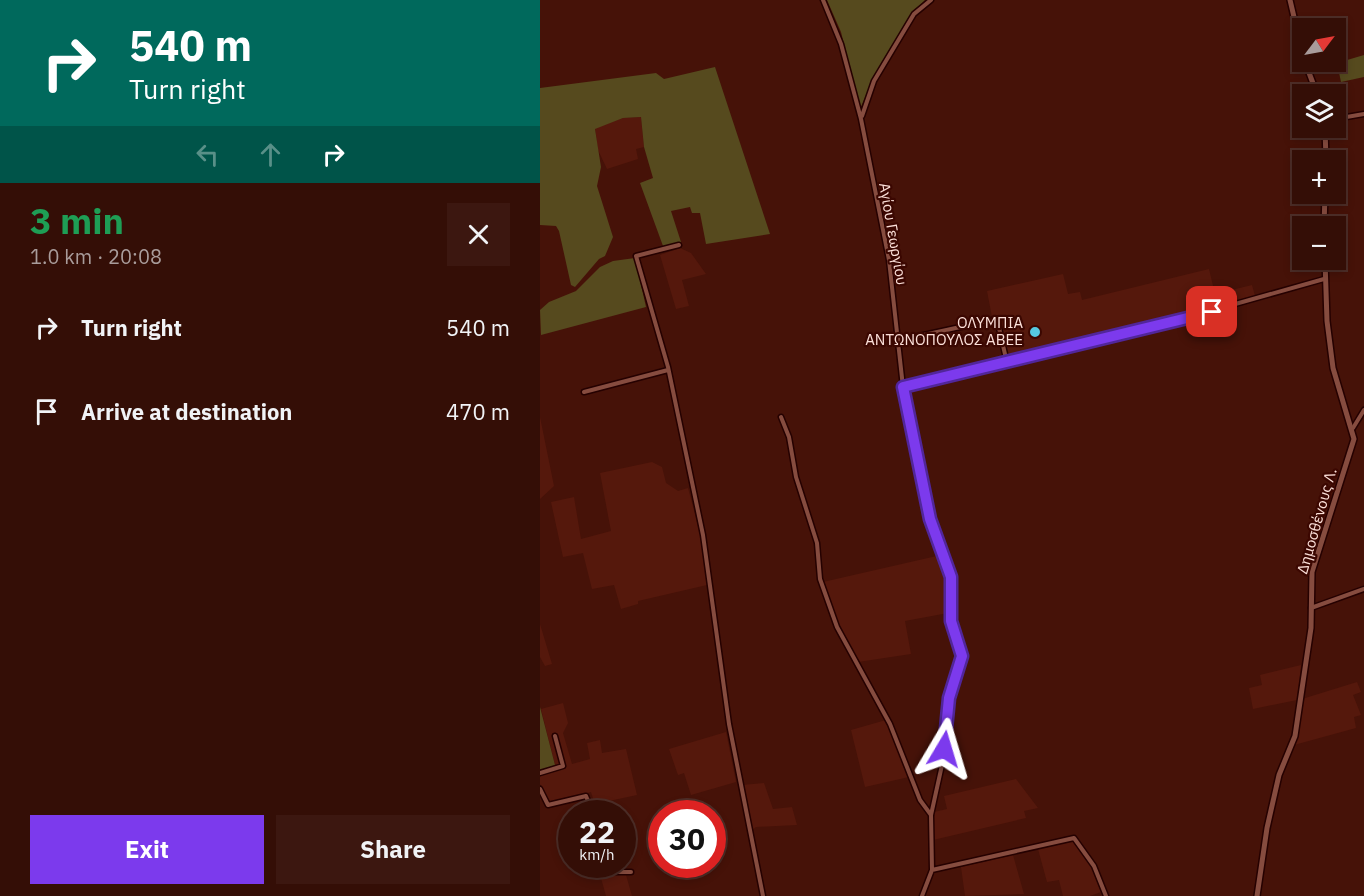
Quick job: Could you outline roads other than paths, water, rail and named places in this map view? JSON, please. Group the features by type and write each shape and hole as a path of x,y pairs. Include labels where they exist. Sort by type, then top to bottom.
{"street":[{"name":"Αγίου Γεωργίου","path":"823,0 842,44 861,120 889,260 896,341 903,387 930,519 951,577 951,621 962,656 949,698 942,765 932,815 932,870 922,896"},
{"path":"861,120 874,81 914,14 932,0"},
{"path":"1290,0 1294,18"},
{"path":"1346,116 1364,114"},
{"path":"679,245 636,256 668,370 703,535 729,724 763,896"},
{"name":"Δημοσθένους Λ.","path":"1257,896 1267,828 1279,775 1295,736 1311,628 1309,609 1312,572 1352,447 1353,428 1333,368 1324,270"},
{"path":"903,387 1202,315 1324,279"},
{"path":"896,341 997,319 1007,363"},
{"path":"584,392 668,370"},
{"path":"1353,428 1364,410"},
{"path":"781,417 789,437 796,477 817,543 820,579 837,627 890,724 920,800 932,815"},
{"path":"1309,609 1364,589"},
{"path":"540,773 563,766 555,736"},
{"path":"540,789 548,805 558,803"},
{"path":"569,800 586,796 588,800"},
{"path":"932,870 973,863 1074,838 1094,866 1106,896"}],"place":[{"name":"ΟΛΥΜΠΙΑ ΑΝΤΩΝΟΠΟΥΛΟΣ ΑΒΕΕ","path":"1035,332"}]}
